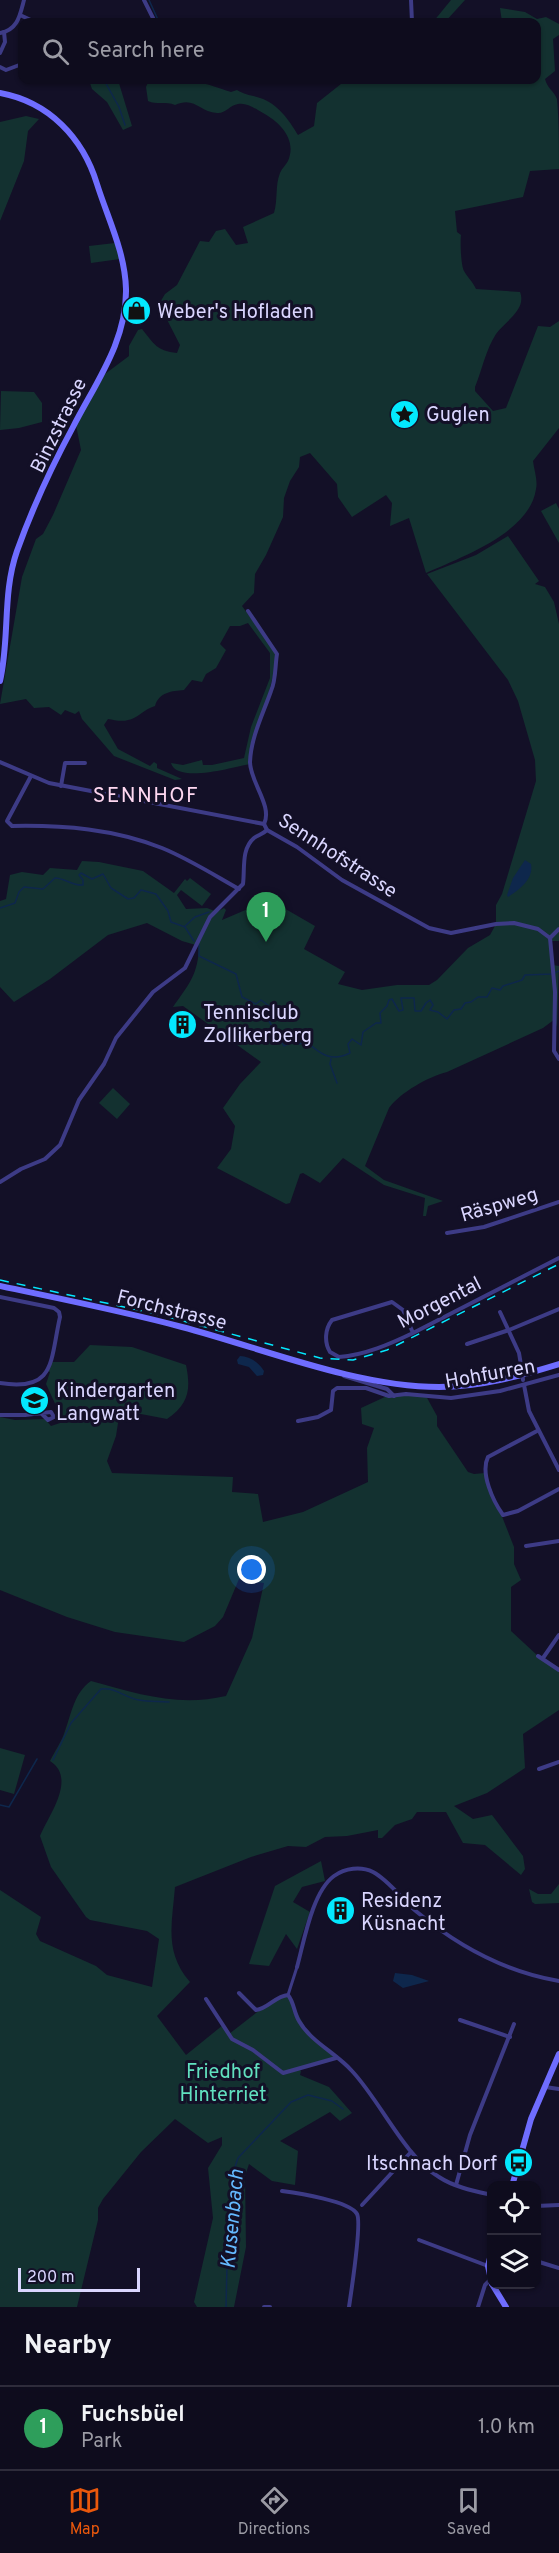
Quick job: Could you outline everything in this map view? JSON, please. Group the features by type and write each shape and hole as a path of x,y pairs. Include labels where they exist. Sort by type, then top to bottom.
{"main road":[{"name":"Binzstrasse","path":"0,93 38,106 63,125 84,152 118,244 124,271 126,296 122,326 112,354 66,441 18,550 8,586 5,652 0,681"},
{"name":"Forchstrasse","path":"0,1286 174,1324 333,1370 392,1384 440,1387 490,1382 559,1364"},
{"path":"513,2181 531,2119 559,2054"},
{"path":"495,2289 506,2307"}],"street":[{"path":"19,18 24,0"},
{"path":"144,0 153,18"},
{"path":"411,0 412,18"},
{"path":"20,15 26,18"},
{"path":"0,53 5,42 2,32 16,25 18,20"},
{"path":"0,67 6,70 18,66"},
{"path":"248,611 277,654 272,689 252,745 250,764 251,777 263,803 266,819 264,824"},
{"path":"61,786 65,763 85,762"},
{"name":"Sennhofstrasse","path":"0,764 61,786 264,824 267,830 297,847 359,891 429,928 451,933 514,922 546,933 550,938"},
{"path":"31,776 7,821 12,826 76,828 124,836 172,853 239,889"},
{"path":"0,1182 21,1169 45,1159 60,1145 79,1100 104,1064 116,1038 153,992 185,968 210,917 243,884 247,848 255,837 267,830"},
{"path":"558,1058 554,1051 554,974 550,938 559,929"},
{"name":"Räspweg","path":"447,1233 493,1224 559,1202"},
{"name":"Morgental","path":"413,1333 401,1306 392,1302 332,1320 326,1336 330,1352 339,1357 391,1343 413,1333 559,1258"},
{"path":"0,1297 54,1308 59,1312 60,1317 50,1362 43,1377 27,1385 0,1383"},
{"path":"467,1344 509,1330 559,1309"},
{"path":"500,1312 521,1365 529,1411 537,1431 559,1470"},
{"name":"Forchstrasse","path":"333,1370 356,1381 387,1389 394,1396"},
{"name":"Hohfurren","path":"394,1396 406,1394 440,1398 470,1396 524,1386 559,1375"},
{"path":"298,1421 318,1417 331,1410 333,1391 337,1388 366,1388 394,1396"},
{"path":"0,1414 41,1413"},
{"path":"537,1431 488,1457 484,1465 485,1473 503,1515 518,1511 559,1489"},
{"path":"526,1546 559,1541"},
{"path":"559,1635 541,1657 559,1670"},
{"path":"539,1769 559,1762"},
{"path":"487,2194 440,2178 411,2152 376,2098 347,2065 308,2032 298,2020 288,1995 316,1904 323,1887 335,1875 356,1868 368,1870 380,1877 414,1910 464,1946 515,1970 559,1981"},
{"path":"239,1993 256,2010 263,2009 280,1996 288,1995"},
{"path":"206,2000 232,2039 280,2071 288,2072 337,2058"},
{"path":"460,2020 510,2037"},
{"path":"456,2185 470,2134 514,2024"},
{"path":"545,2087 559,2089"},
{"path":"362,2205 411,2152"},
{"path":"282,2191 338,2204 357,2212 359,2219 356,2260 349,2307"},
{"path":"541,2206 559,2205"},
{"path":"419,2240 487,2266"},
{"path":"541,2262 559,2268"},
{"path":"478,2307 487,2284"},
{"path":"264,2307 270,2307"}],"green space":[{"path":"451,0 465,0 449,18 436,18"},
{"path":"500,8 525,12 535,18 501,18"},
{"path":"546,17 559,24 559,35 553,39 555,71 545,79 557,99 559,169 530,171 523,197 455,211 457,232 461,235 463,268 476,289 520,292 521,298 518,310 493,340 475,391 493,411 506,408 538,326 550,327 559,321 559,428 533,461 536,489 531,505 521,518 492,542 426,573 409,518 390,526 392,503 386,495 352,517 338,497 337,484 310,453 300,457 299,467 290,481 284,498 283,517 255,574 254,593 242,606 277,654 272,682 255,736 250,764 219,771 194,773 175,769 171,763 183,765 202,760 203,765 212,765 244,758 251,727 270,678 270,653 248,623 230,626 220,644 226,650 216,668 206,674 202,682 192,680 184,690 163,695 155,706 134,718 123,721 108,719 104,725 118,749 150,766 154,762 157,768 182,779 175,780 114,756 82,719 79,711 75,714 65,710 61,715 49,707 34,708 26,699 0,704 22,577 36,539 43,534 53,515 81,450 76,425 105,374 129,356 129,346 138,330 142,329 160,348 177,353 180,345 159,304 165,294 177,285 200,241 209,242 216,231 225,229 236,245 248,243 243,227 274,213 278,178 288,161 290,146 286,133 270,117 254,108 238,104 217,113 187,102 175,105 151,102 148,101 147,84 207,84 231,92 237,90 266,100 277,108 298,135 314,126 317,103 341,84 541,84 541,18"},
{"path":"90,84 119,84 132,126 123,130 107,102 92,89"},
{"path":"26,116 39,119 28,131 24,161 0,221 0,122"},
{"path":"115,243 120,259 91,263 89,246"},
{"path":"1,391 34,392 42,403 42,422 0,430"},
{"path":"556,503 559,509 559,543 541,511"},
{"path":"508,536 539,581 535,584 545,587 554,602 559,624 559,941 552,941 553,965 559,966 557,1027 555,1019 543,1028 423,1081 400,1096 389,1108 365,1166 384,1180 443,1201 428,1206 426,1216 423,1216 425,1198 384,1185 343,1158 320,1183 303,1173 300,1174 290,1203 286,1204 217,1168 231,1149 235,1126 223,1108 240,1084 261,1062 183,1006 173,1007 195,972 199,946 182,941 147,923 108,935 50,979 14,1002 0,987 0,901 6,899 10,875 22,872 43,875 50,868 77,870 82,861 143,871 174,893 185,879 187,881 190,878 211,894 202,906 181,890 177,895 186,909 207,908 217,912 224,908 226,910 222,920 257,905 263,896 315,926 304,949 345,972 338,984 362,990 397,985 429,985 437,980 468,948 490,935 496,924 496,905 502,894 536,781 535,760 518,701 508,680 427,574 476,555"},
{"path":"113,1088 130,1104 117,1119 99,1103"},
{"name":"Friedhof Hinterriet","path":"90,1345 132,1347 186,1365 188,1374 188,1389 184,1402 167,1419 120,1410 116,1436 107,1461 112,1473 233,1477 232,1492 258,1494 263,1522 303,1512 368,1482 367,1448 374,1428 362,1424 361,1408 387,1396 426,1396 437,1416 437,1426 468,1472 485,1473 514,1547 514,1564 521,1580 511,1587 511,1631 538,1656 559,1670 559,1710 523,1734 525,1768 487,1793 454,1806 473,1819 492,1815 523,1856 525,1869 521,1875 485,1845 463,1843 446,1812 417,1812 412,1819 395,1825 382,1838 378,1838 378,1830 347,1836 325,1837 306,1847 288,1846 251,1857 175,1887 173,1949 176,1960 190,1982 157,2016 186,2055 223,2025 229,2034 270,2002 288,1995 308,2033 337,2058 299,2069 300,2075 329,2087 352,2113 340,2121 330,2112 280,2141 298,2151 295,2185 272,2181 249,2164 245,2176 246,2247 234,2307 197,2307 194,2302 213,2218 208,2168 222,2145 222,2137 208,2143 175,2119 141,2152 98,2208 98,2220 77,2307 0,2307 0,1890 41,1917 36,1934 40,1941 96,1966 107,1975 152,1987 159,1939 147,1931 90,1920 51,1867 40,1836 58,1797 61,1777 58,1768 50,1761 64,1735 77,1697 91,1681 175,1700 226,1696 252,1638 264,1583 239,1579 223,1617 215,1626 184,1642 115,1632 67,1617 0,1590 0,1417 15,1420 45,1419 51,1426 60,1423 58,1410 46,1384 50,1362 74,1362"},
{"path":"0,1748 25,1755 14,1794 0,1790"},
{"path":"321,1861 325,1881 302,1887 293,1902 310,1912 297,1949 286,1934 269,1966 249,1964 275,1886"},
{"path":"559,1884 559,1903 535,1904 532,1902 529,1889 538,1894 551,1894"}],"water":[{"path":"525,860 531,864 528,879 508,897 513,878"},
{"path":"240,1356 257,1363 264,1371 263,1375 257,1376 249,1367 238,1364 237,1360"},
{"path":"395,1973 412,1975 429,1981 403,1988 393,1981"}],"waterway":[{"path":"149,0 157,18"},
{"path":"106,84 119,107 125,125"},
{"path":"0,908 15,903 19,892 24,887 43,889 55,878 83,885 83,880 79,875 81,873 92,879 103,874 111,888 128,899 134,898 141,890 156,894 168,911 171,922 185,927 194,941"},
{"path":"185,926 195,917 209,912"},
{"path":"199,945 199,956 236,974 242,997 256,1004 261,1000 269,1006 269,1021 284,1046 288,1044 287,1039 292,1038 299,1044 307,1042 322,1054 332,1057 350,1053 348,1044 352,1039 361,1045 363,1032 376,1023 381,1023 380,1013 389,1000 392,999 399,1011 403,1010 401,998 414,998 415,1011 421,1011 430,1000 433,1005 430,1010 438,1012 447,1019 454,1010 461,1009 465,1003 478,997 487,997 492,988 500,990 503,986 522,980 525,975 552,974 559,971"},
{"path":"331,1059 330,1064 337,1083"},
{"path":"53,1760 71,1723 101,1689 111,1690 139,1700 169,1702"},
{"path":"0,1805 9,1807 37,1759"},
{"name":"Kusenbach","path":"226,2307 227,2266 234,2241 231,2210 232,2176 238,2158 291,2102 308,2095 332,2101 343,2109"}],"railway":[{"path":"0,1280 161,1315 320,1358 353,1360 387,1350 559,1264"}],"place":[{"name":"Weber's Hofladen","path":"136,311"},
{"name":"Guglen","path":"405,414"},
{"name":"Fuchsbüel","path":"266,942"},
{"name":"Tennisclub Zollikerberg","path":"182,1024"},
{"name":"Kindergarten Langwatt","path":"35,1401"},
{"name":"Residenz Küsnacht","path":"340,1911"},
{"name":"Itschnach Dorf","path":"518,2163"}],"district":[{"name":"SENNHOF","path":"146,795"}]}
